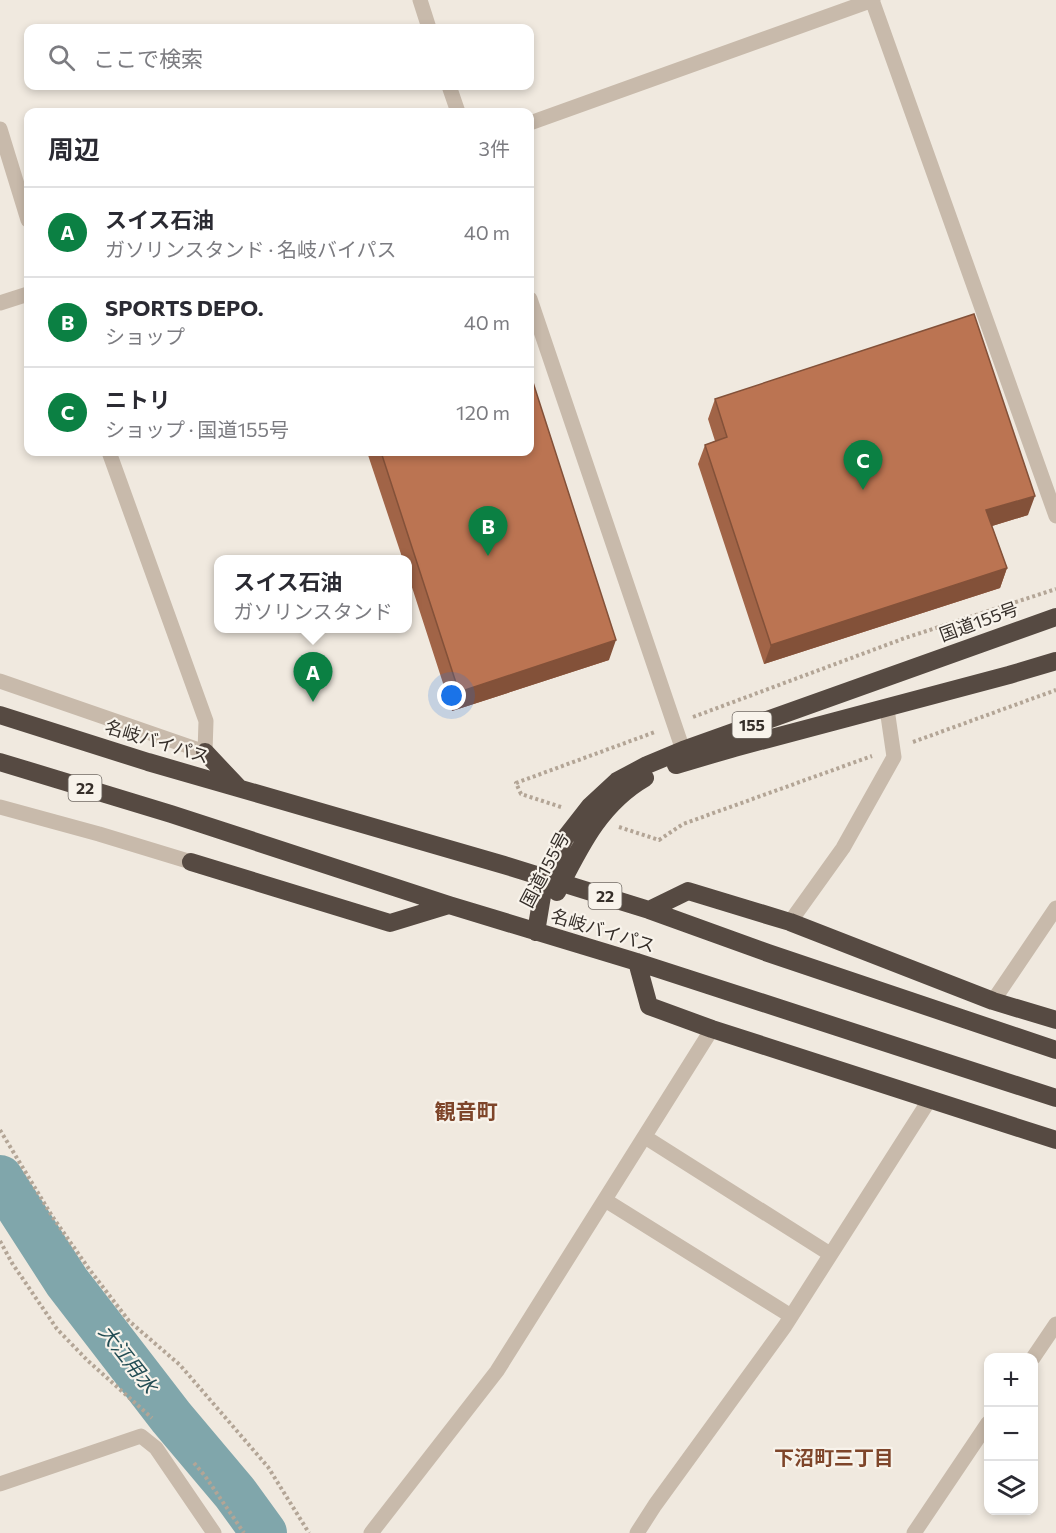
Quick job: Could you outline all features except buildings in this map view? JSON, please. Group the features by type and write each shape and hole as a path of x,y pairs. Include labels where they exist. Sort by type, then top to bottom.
{"highway":[{"name":"国道155号","path":"536,932 553,880 589,833 590,806 616,781 682,750 1056,617"},
{"name":"国道155号","path":"591,817 604,810 629,787 654,773 686,761 886,709 1056,661"},
{"name":"名岐バイパス","path":"0,715 148,762 504,865 649,910 768,953 1056,1050"},
{"path":"205,752 238,787"},
{"name":"名岐バイパス","path":"0,762 637,962 1056,1098"},
{"path":"191,862 390,923 448,904"},
{"path":"649,910 688,891 790,922 993,1001 1056,1020"},
{"path":"637,962 649,1006 712,1029 1056,1140"}],"street":[{"path":"420,0 428,24"},
{"path":"534,122 872,0 1056,516"},
{"path":"450,90 457,108"},
{"path":"0,129 24,207"},
{"path":"0,303 24,295"},
{"path":"534,311 682,750"},
{"path":"0,681 205,752 206,721 110,456"},
{"path":"790,922 843,848 894,757 886,709"},
{"path":"0,807 191,862"},
{"path":"993,1001 1056,908"},
{"path":"371,1533 497,1371 712,1029"},
{"path":"637,1533 791,1316 930,1099"},
{"path":"645,1137 830,1254"},
{"path":"605,1200 791,1316"},
{"path":"1036,1353 1056,1323"},
{"path":"914,1533 984,1429"},
{"path":"0,1484 141,1436 156,1448 213,1533"}],"path":[{"path":"1056,589 905,638 516,783 521,794 659,840 683,824 1056,690"},
{"path":"0,1130 52,1216 89,1269 129,1321 180,1365 268,1467 309,1533"},
{"path":"0,1241 12,1263 57,1329 88,1361 159,1425"},
{"path":"190,1459 205,1476 244,1533"}],"waterway":[{"name":"大江用水","path":"0,1178 67,1282 171,1417 235,1493 264,1533"}],"place":[{"name":"ニトリ","path":"863,490"},
{"name":"SPORTS DEPO.","path":"488,556"},
{"name":"スイス石油","path":"313,702"}],"district":[{"name":"観音町","path":"466,1112"},
{"name":"下沼町三丁目","path":"834,1458"}]}
